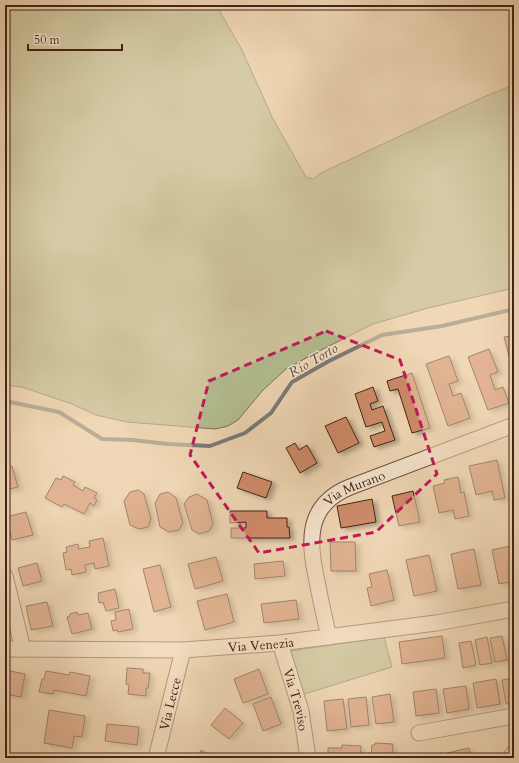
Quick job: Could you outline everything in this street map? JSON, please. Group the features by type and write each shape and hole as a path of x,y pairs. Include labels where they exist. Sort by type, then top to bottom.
{"street":[{"name":"Via Murano","path":"329,637 311,549 312,532 315,520 323,506 333,496 350,486 514,425"},
{"path":"5,576 23,649"},
{"name":"Via Venezia","path":"5,649 184,650 280,643 456,620 514,609"},
{"name":"Via Treviso","path":"280,643 301,711 308,758"},
{"name":"Via Lecce","path":"156,758 184,650"},
{"path":"419,733 514,716"},
{"path":"510,758 514,752"}],"highlighted area":[{"path":"326,331 400,360 437,474 376,532 259,553 190,455 209,381"}],"green space":[{"path":"5,5 216,5 242,50 273,119 306,177 313,179 321,173 479,99 513,85 514,288 428,308 373,324 286,369 263,390 238,420 228,426 215,429 127,422 96,415 72,404 22,387 5,385"},
{"path":"384,637 392,667 301,695 289,656 291,651"}],"building":[{"path":"512,336 513,339 514,338 514,366 512,367 504,337"},
{"path":"489,349 498,372 490,375 495,390 503,387 509,403 488,410 468,357"},
{"path":"449,356 458,381 449,384 453,396 461,393 470,418 448,426 426,364"},
{"path":"412,373 430,428 412,433 398,389 390,391 387,381"},
{"path":"373,387 378,401 370,404 372,410 383,406 395,440 374,447 370,436 385,431 382,422 366,427 355,394"},
{"path":"346,417 359,443 338,453 325,426"},
{"path":"295,443 299,450 307,445 317,463 300,473 286,448"},
{"path":"497,460 505,498 494,500 492,491 476,495 469,466"},
{"path":"12,466 18,487 5,490 5,467"},
{"path":"243,472 272,482 266,498 237,488"},
{"path":"63,476 75,482 73,485 83,491 85,487 97,493 94,498 97,500 94,506 90,503 84,514 64,504 62,507 45,498 56,478 61,480"},
{"path":"458,477 461,493 464,492 469,516 455,519 453,510 439,513 433,486 445,483 444,480"},
{"path":"138,490 144,494 151,519 148,527 139,529 130,525 124,501 130,492"},
{"path":"413,491 420,522 399,526 392,496"},
{"path":"168,492 176,498 183,523 179,530 169,532 160,527 155,503 160,494"},
{"path":"197,494 207,500 213,524 209,531 199,534 192,530 184,504 189,497"},
{"path":"372,499 376,522 341,528 337,506"},
{"path":"230,511 267,511 267,518 287,518 287,527 289,527 290,538 231,538 231,528 246,528 246,522 230,523"},
{"path":"26,512 33,535 12,540 6,517"},
{"path":"103,538 109,566 95,569 94,563 85,565 86,572 72,575 71,569 66,570 63,553 67,552 66,547 78,544 79,549 90,547 89,541"},
{"path":"330,542 355,542 356,571 331,571"},
{"path":"514,545 514,581 499,584 492,550"},
{"path":"474,549 481,585 458,589 451,554"},
{"path":"429,555 437,591 414,596 406,560"},
{"path":"216,557 223,581 195,589 188,564"},
{"path":"283,561 285,576 255,579 254,564"},
{"path":"37,563 42,581 23,586 18,568"},
{"path":"160,565 171,607 154,612 143,569"},
{"path":"387,570 394,600 371,606 367,588 372,587 369,574"},
{"path":"115,589 119,608 106,611 103,602 99,603 98,593"},
{"path":"227,594 234,622 205,630 197,601"},
{"path":"296,600 299,619 264,623 261,604"},
{"path":"47,602 53,626 31,630 26,606"},
{"path":"129,609 133,629 118,632 117,630 113,631 111,621 116,620 115,612"},
{"path":"77,612 78,615 88,613 92,629 72,634 67,617 70,616 70,614"},
{"path":"442,636 445,658 402,664 399,642"},
{"path":"502,636 507,660 495,662 490,638"},
{"path":"487,637 492,663 480,665 475,640"},
{"path":"471,641 476,665 463,668 459,643"},
{"path":"127,668 143,669 143,673 150,673 148,688 146,688 146,696 128,694 129,685 126,684"},
{"path":"259,669 268,694 243,703 234,679"},
{"path":"5,670 25,674 21,697 5,694"},
{"path":"46,671 69,675 70,672 90,676 86,696 54,690 53,694 39,692 42,679 44,679"},
{"path":"514,678 514,703 506,704 502,680"},
{"path":"496,679 500,704 477,708 473,683"},
{"path":"466,686 469,709 447,713 443,689"},
{"path":"436,689 439,713 416,716 413,692"},
{"path":"390,694 394,722 376,724 372,697"},
{"path":"271,697 281,724 263,731 253,704"},
{"path":"366,697 369,725 351,727 348,699"},
{"path":"343,699 347,729 327,731 324,701"},
{"path":"225,708 243,723 229,739 211,725"},
{"path":"49,710 85,716 82,737 74,736 72,748 44,743"},
{"path":"107,724 139,727 137,745 105,741"},
{"path":"375,743 393,744 392,758 371,757 372,745 375,745"},
{"path":"342,745 361,746 360,758 328,758 328,748 342,748"},
{"path":"469,748 471,758 447,758 447,753"},
{"path":"201,750 213,757 197,758"},
{"path":"442,753 442,758 418,758 418,756"}],"waterway":[{"name":"Rio Torto","path":"5,401 59,412 102,439 210,446 245,433 271,413 292,382 329,361 382,335 442,326 514,309"}]}
